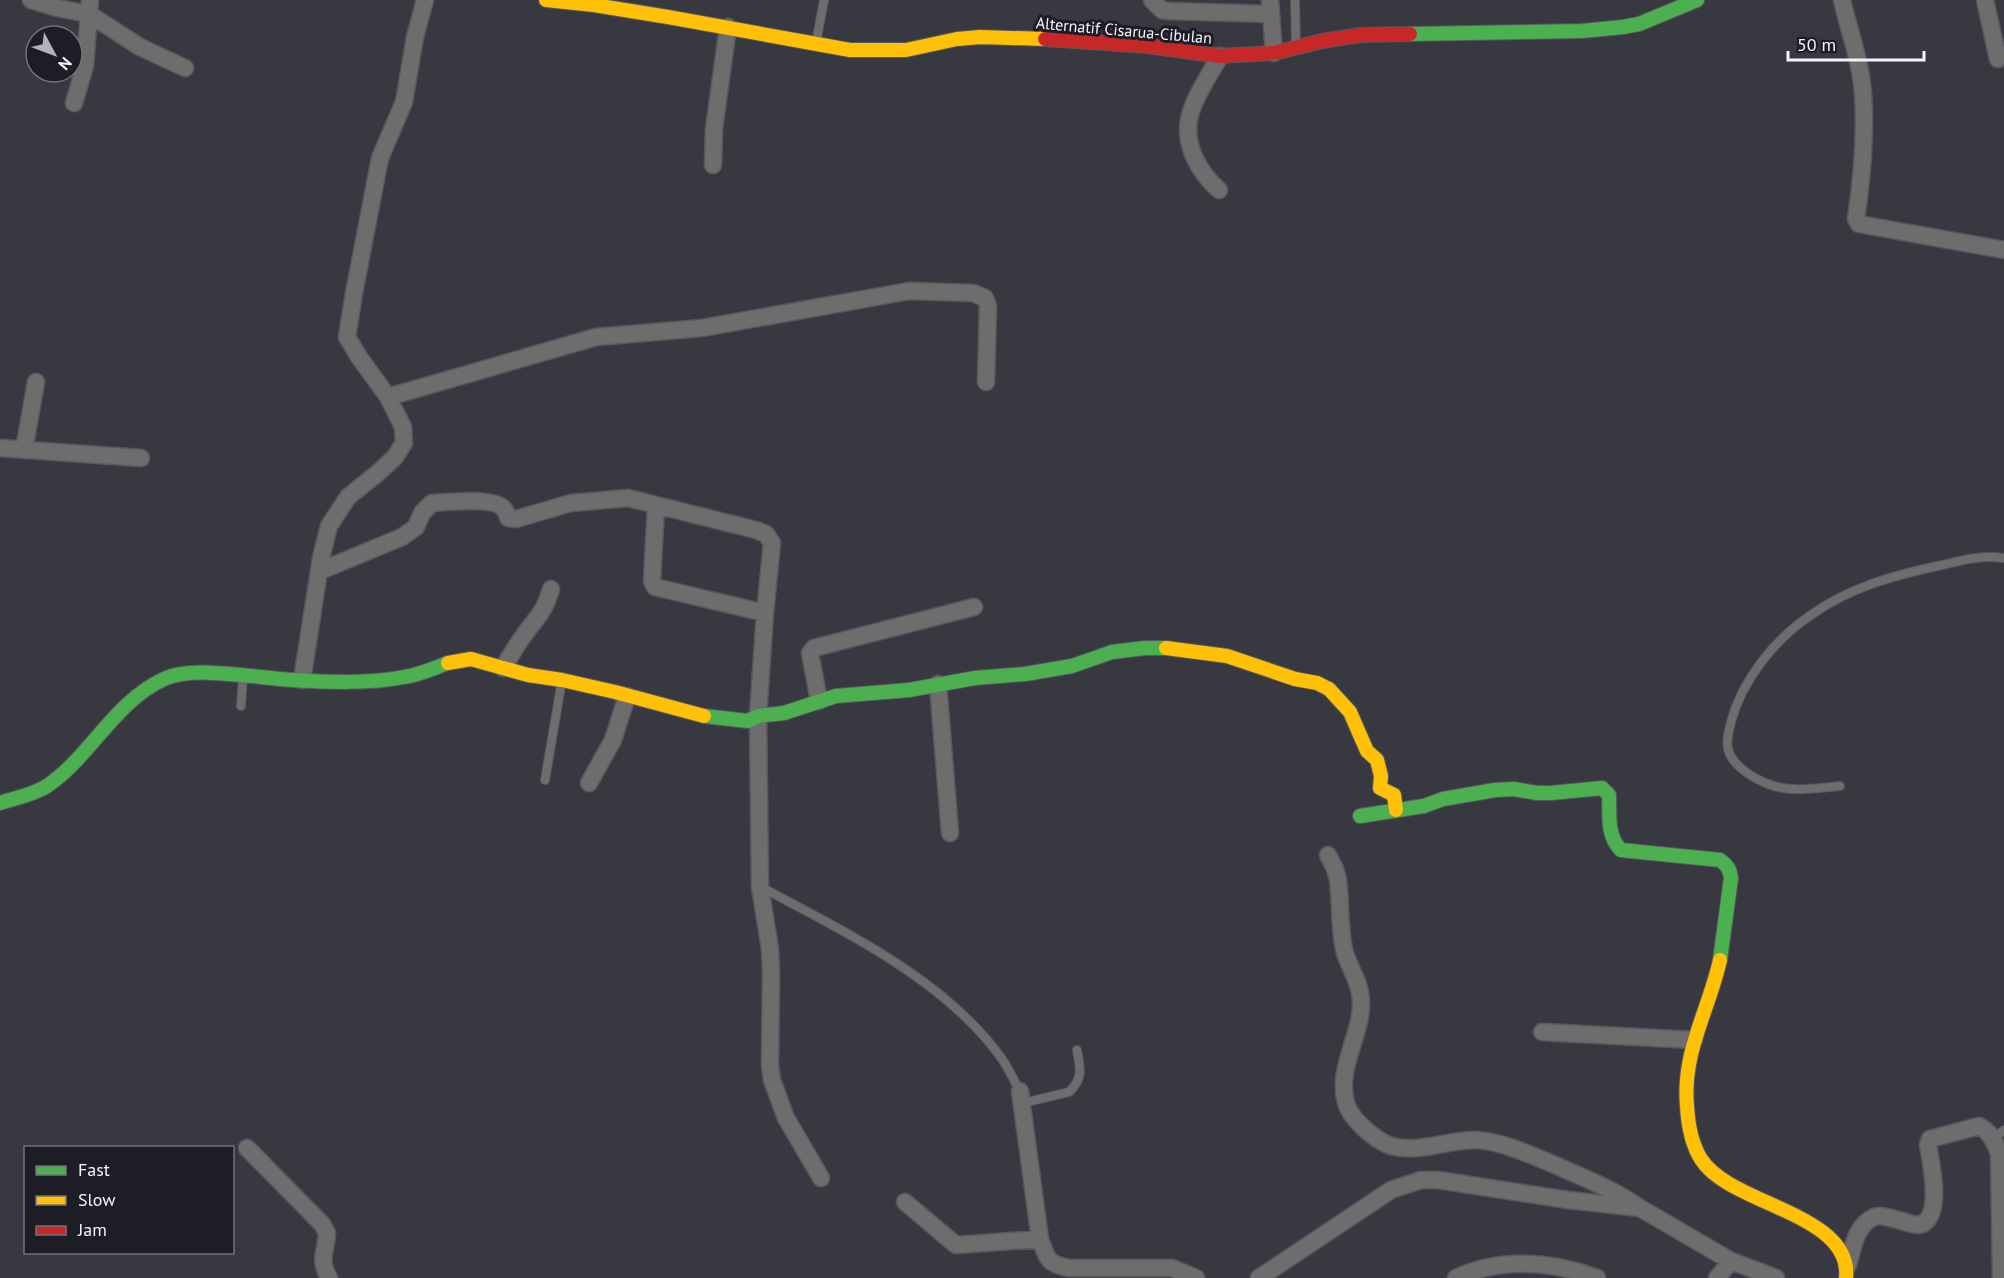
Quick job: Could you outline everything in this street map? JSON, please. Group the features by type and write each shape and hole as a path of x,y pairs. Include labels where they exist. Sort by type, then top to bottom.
{"street":[{"path":"31,0 57,8 90,7 140,47 185,68"},
{"path":"302,680 328,526 348,498 395,457 404,443 403,427 388,397 359,357 348,337 354,293 380,158 404,102 415,37 425,0"},
{"name":"Alternatif Cisarua-Cibulan","path":"546,0 594,5 728,27 850,50 906,50 957,39 980,37 1056,39 1148,46 1220,56 1274,53 1346,36 1582,31 1623,27 1639,24 1697,0"},
{"path":"1152,0 1162,10 1169,11 1270,7 1274,53"},
{"path":"1842,0 1859,63 1863,94 1863,167 1856,219 1859,224 2004,250"},
{"path":"1985,0 1998,59"},
{"path":"74,103 85,66 90,7"},
{"path":"713,165 714,129 728,27"},
{"path":"1220,56 1193,107 1188,131 1193,155 1207,180 1220,190"},
{"path":"388,397 596,337 702,328 909,291 973,293 985,298 988,306 986,382"},
{"path":"24,450 36,382"},
{"path":"0,448 141,458"},
{"path":"320,571 402,537 416,527 422,513 432,503 463,501 498,504 505,509 508,518 516,519 571,503 628,498 766,534 772,543 758,716 760,887 770,949 771,974 769,1050 772,1080 786,1119 821,1178"},
{"path":"656,505 652,581 654,587 765,614"},
{"path":"503,668 547,605 551,589"},
{"path":"819,700 811,662 810,653 813,648 974,607"},
{"path":"0,803 47,786 70,767 124,707 165,678 187,674 208,672 358,682 407,677 461,659 482,661 528,675 562,680 674,710 748,721 758,716 784,713 836,696 899,691 1072,666 1112,652 1132,649 1171,648 1227,656 1295,679 1317,683 1329,689 1350,712 1367,751 1377,760 1380,767 1380,788 1394,795 1396,810"},
{"path":"938,684 950,833"},
{"path":"589,783 613,740 627,696"},
{"path":"1360,816 1424,806 1443,799 1495,790 1514,789 1551,793 1602,788 1609,795 1611,838 1614,845 1621,850 1702,857 1720,860 1726,864 1731,878 1722,947 1713,988 1694,1040 1686,1082 1686,1108 1691,1133 1701,1160 1711,1171 1829,1237 1838,1246 1847,1272"},
{"path":"1328,855 1338,880 1345,952 1358,982 1361,1002 1358,1027 1347,1058 1346,1102 1354,1117 1382,1142 1392,1146 1415,1148 1478,1140 1520,1151 1604,1186 1731,1261 1776,1278"},
{"path":"1542,1032 1694,1040"},
{"path":"1021,1097 1040,1239 1047,1258 1056,1265 1095,1273 1172,1268 1196,1278"},
{"path":"1847,1272 1856,1236 1863,1225 1872,1218 1880,1216 1915,1224 1922,1224 1927,1220 1935,1197 1928,1145 1930,1139 1980,1126 1998,1134 2001,1278"},
{"path":"247,1148 322,1224 327,1233 322,1261 329,1278"},
{"path":"1259,1278 1391,1190 1422,1180 1438,1180 1568,1200 1640,1208"},
{"path":"905,1202 956,1245 1040,1239"},
{"path":"1717,1278 1731,1261"},
{"path":"1456,1278 1493,1266 1519,1263 1570,1269 1597,1278"}],"lane":[{"path":"816,44 824,0"},
{"path":"1295,0 1296,47"},
{"path":"1840,786 1790,789 1769,785 1747,772 1733,759 1728,749 1728,733 1736,702 1760,665 1794,628 1810,615 1867,585 1889,577 1969,557 2004,558"},
{"path":"241,706 243,676"},
{"path":"545,780 562,680"},
{"path":"760,887 888,958 943,997 967,1018 1003,1060 1021,1097 1069,1092 1074,1088 1078,1083 1080,1071 1077,1050"}],"traffic: fast":[{"path":"1410,34 1582,31 1623,27 1639,24 1697,0"},
{"path":"704,716 748,721 758,716 784,713 836,696 909,690 975,678 1025,674 1072,666 1112,652 1166,648"},
{"path":"0,803 42,789 63,774 131,701 164,679 177,675 208,673 291,680 362,682 410,676 448,663"},
{"path":"1360,816 1424,806 1443,799 1495,790 1514,789 1551,793 1602,788 1609,795 1611,831 1621,850 1720,860 1728,868 1731,878 1720,960"}],"traffic: slow":[{"path":"546,0 668,17 850,50 906,50 957,39 980,37 1045,39"},
{"path":"1166,648 1227,656 1295,679 1317,683 1329,689 1350,712 1367,751 1377,760 1381,776 1380,788 1394,795 1396,810"},
{"path":"448,663 471,659 528,675 615,692 704,716"},
{"path":"1720,960 1688,1067 1688,1113 1695,1147 1701,1159 1716,1175 1736,1188 1811,1224 1830,1238 1843,1256 1846,1278"}],"traffic: jam":[{"path":"1045,39 1148,46 1220,56 1274,53 1322,41 1360,35 1410,34"}]}
